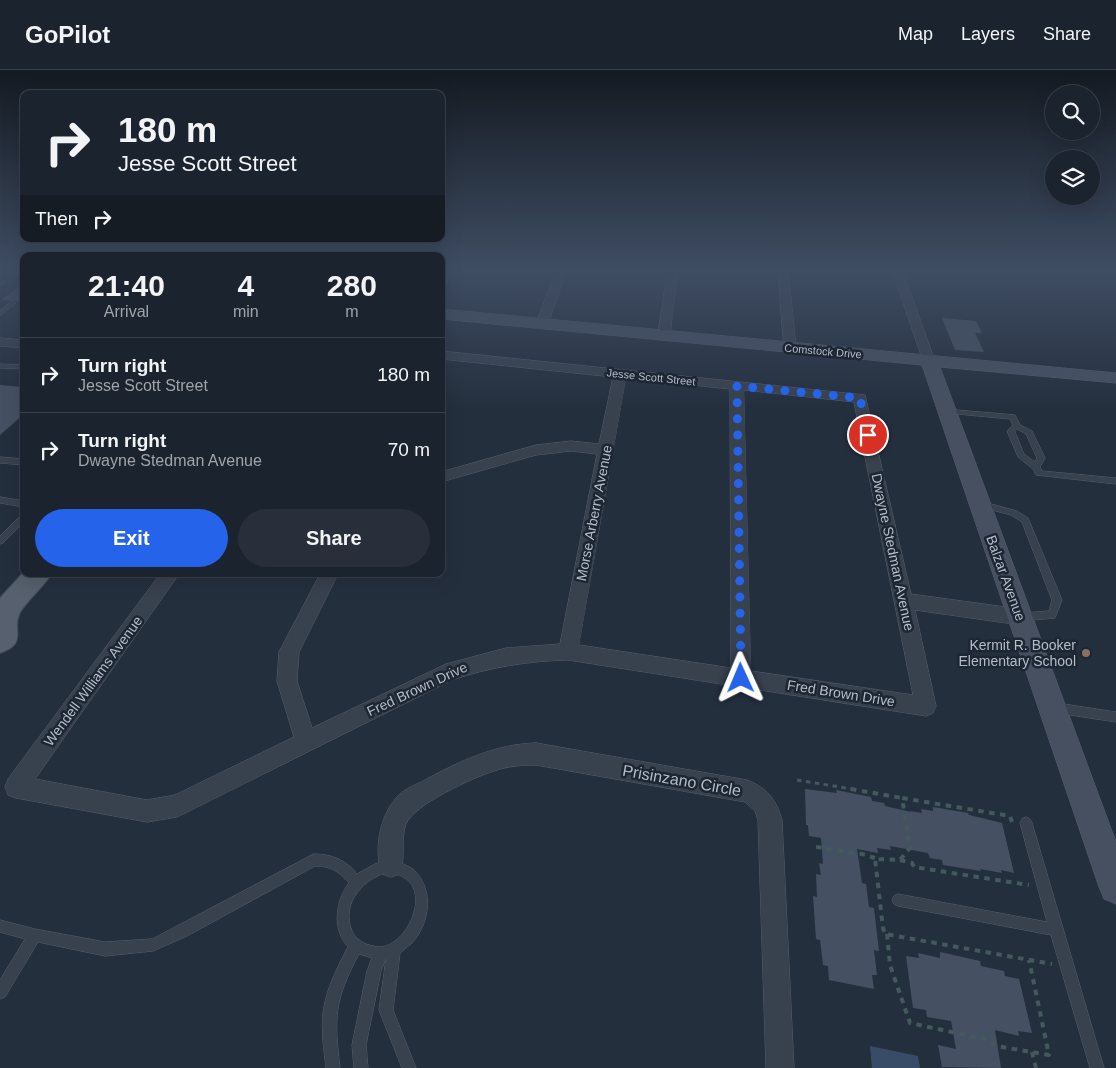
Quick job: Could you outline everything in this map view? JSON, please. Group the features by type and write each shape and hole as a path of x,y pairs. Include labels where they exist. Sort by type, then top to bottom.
{"main road":[{"path":"0,641 4,636 2,612 35,577"}],"street":[{"name":"Comstock Drive","path":"457,316 1116,378"},
{"path":"542,324 545,316"},
{"path":"664,335 667,316"},
{"path":"787,316 790,347"},
{"name":"Balzar Avenue","path":"913,316 1116,887"},
{"path":"0,342 20,344"},
{"name":"Jesse Scott Street","path":"445,355 860,398"},
{"name":"Morse Arberry Avenue","path":"568,652 620,373"},
{"path":"737,386 741,678"},
{"name":"Dwayne Stedman Avenue","path":"860,398 926,706"},
{"path":"445,476 536,450 571,446 606,450"},
{"name":"Wendell Williams Avenue","path":"16,787 168,577"},
{"path":"306,742 286,681 290,652 328,577"},
{"path":"904,601 1020,617"},
{"name":"Fred Brown Drive","path":"16,787 146,812 177,806 446,672 480,660 533,652 568,652 926,706"},
{"name":"Prisinzano Circle","path":"391,865 392,835 397,818 407,803 452,777 487,763 519,754 546,756 754,794 768,809 770,820 780,1068"}],"lane":[{"path":"0,366 20,367"},
{"path":"946,411 1013,417 1017,426 1029,433 1042,458 1036,467"},
{"path":"1017,426 1011,431 1021,456 1036,467 1039,473 1116,481"},
{"path":"0,460 20,462"},
{"path":"0,500 20,503"},
{"path":"980,504 1014,513 1025,520 1057,600 1052,615 1020,617"},
{"path":"0,541 20,521"},
{"path":"1052,707 1115,720"},
{"path":"1026,823 1066,967 1097,1068"},
{"path":"0,926 105,949 154,944 182,931 314,860 327,859 339,866 356,882"},
{"path":"361,1068 359,1045 374,971 387,951 406,940 416,927 421,913 422,898 419,885 412,874 403,868 391,865 379,867 367,873 356,882 348,895 344,909 344,923 348,936 356,946 367,952 387,951"},
{"path":"898,900 1056,930"},
{"path":"0,992 36,935"},
{"path":"333,1068 329,1035 331,1005 341,975 356,946"},
{"path":"387,951 386,1010 408,1068"}],"path":[{"path":"797,780 1010,816 1012,824"},
{"path":"900,860 910,848 902,798"},
{"path":"816,847 862,854 875,858 900,860 912,863 914,866 1021,885 1030,885 1027,876"},
{"path":"875,858 883,928 886,934 890,965 910,1024 984,1039 996,1046 1049,1055 1029,960"},
{"path":"886,934 1066,967"},
{"path":"1032,1052 1036,1068"}],"water":[{"path":"870,1046 918,1056 920,1068 872,1068"}],"building":[{"path":"942,318 976,321 982,333 975,333 984,352 955,350"},
{"path":"0,385 20,387 20,418 0,435"},
{"path":"805,789 837,793 836,790 871,797 872,801 884,803 885,806 911,812 922,813 921,809 933,811 933,807 968,813 969,815 1002,823 1014,873 980,869 981,871 943,865 942,860 930,858 928,853 890,846 891,850 877,848 878,853 857,849 862,883 866,884 869,907 874,908 879,951 874,950 877,975 872,975 874,989 829,980 828,966 823,965 820,940 816,939 813,896 817,897 816,874 821,875 819,863 823,864 821,838 809,836 808,825 806,825"},
{"path":"940,952 980,961 981,966 1004,971 1005,976 1019,979 1032,1033 1018,1031 1019,1036 995,1030 1001,1068 942,1067 938,1045 956,1049 951,1021 927,1017 926,1010 913,1008 906,956 919,958 918,953 940,958"}],"place":[{"name":"Kermit R. Booker Elementary School","path":"1086,653"}],"route":[{"path":"741,678 737,386 860,398 868,435"}]}
